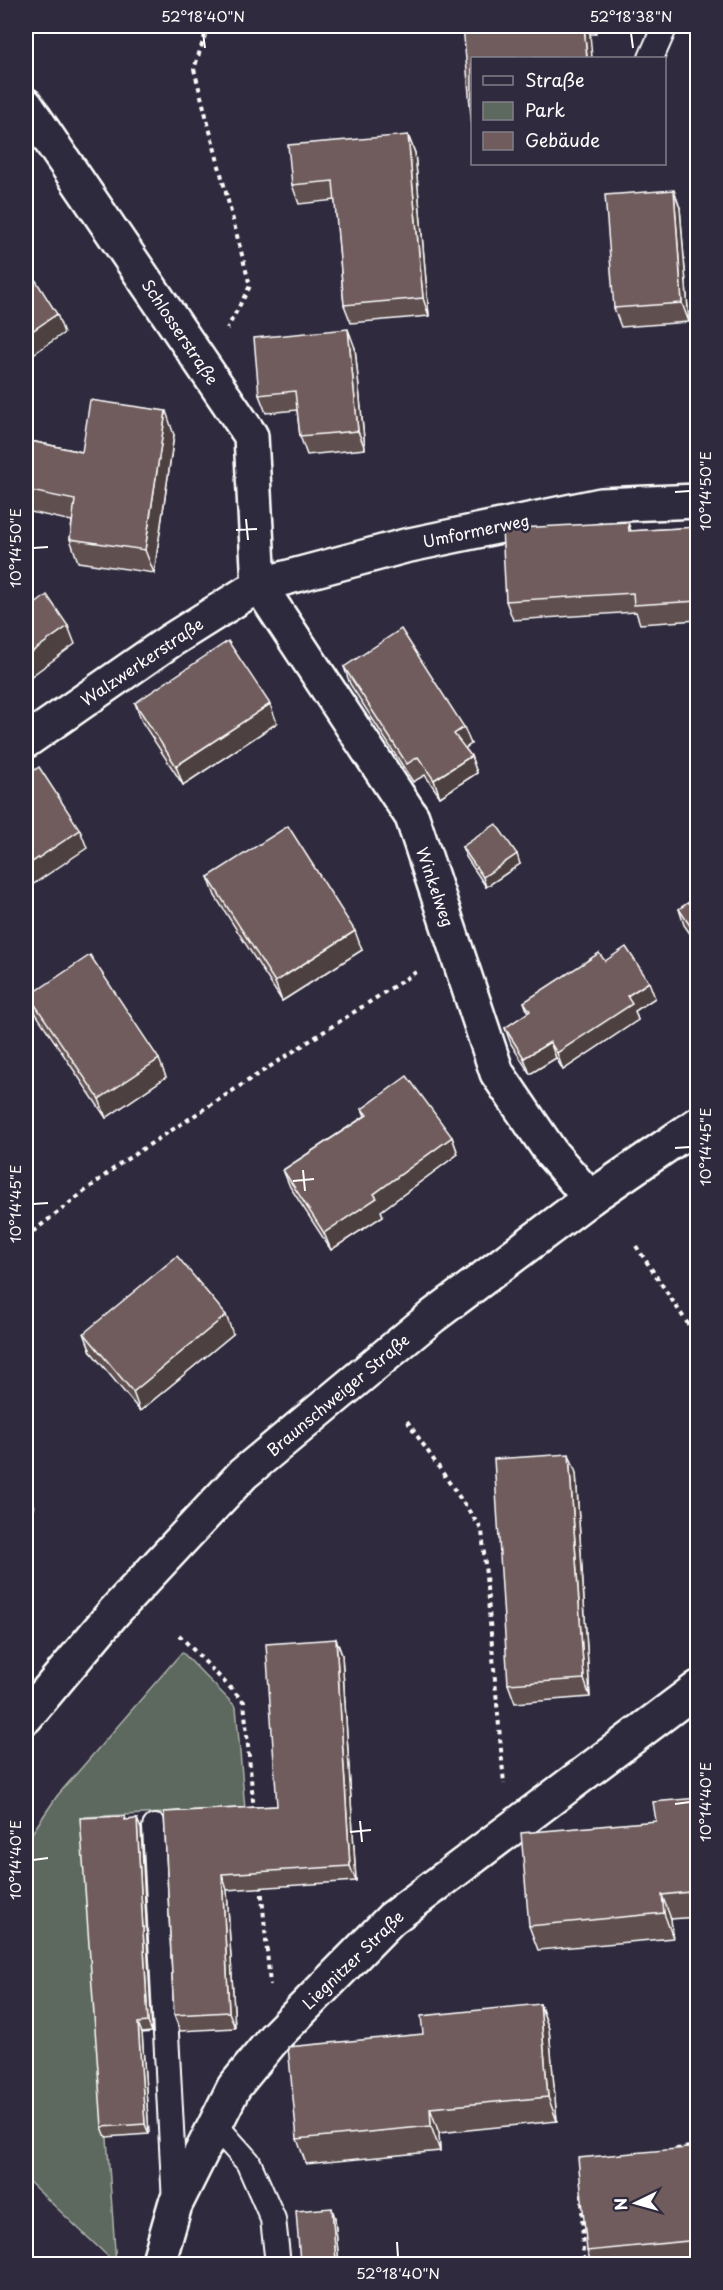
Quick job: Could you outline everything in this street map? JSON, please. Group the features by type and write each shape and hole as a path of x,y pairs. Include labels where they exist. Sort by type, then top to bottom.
{"street":[{"name":"Schlosserstraße","path":"26,105 251,436 259,585"},
{"name":"Umformerweg","path":"259,585 405,546 601,505 698,501"},
{"name":"Walzwerkerstraße","path":"26,741 171,641 259,585"},
{"name":"Winkelweg","path":"259,585 412,817 497,1073 552,1154 590,1198"},
{"name":"Braunschweiger Straße","path":"26,1717 114,1612 243,1474 433,1316 590,1198 698,1124"},
{"name":"Liegnitzer Straße","path":"158,2265 175,2205 234,2086 275,2037 391,1919 698,1688"}],"lane":[{"path":"651,57 665,26"},
{"path":"155,1827 175,2205"},
{"path":"215,2125 248,2162 273,2218 278,2265"}],"path":[{"path":"205,369 250,286 194,69 208,26"},
{"path":"26,1237 122,1163 455,947"},
{"path":"636,1246 698,1339"},
{"path":"407,1421 482,1530 508,1830"},
{"path":"179,1635 244,1702 255,1817"},
{"path":"260,1875 275,2037"},
{"path":"674,2150 698,2146"},
{"path":"582,2186 583,2265"}],"green space":[{"path":"182,1652 236,1707 245,1809 84,1817 116,2264 26,2179 26,1842 57,1796"}],"building":[{"path":"463,26 584,26 587,57 471,57 471,117"},
{"path":"408,135 423,298 344,305 333,181 292,185 288,145"},
{"path":"674,190 682,303 614,308 605,195"},
{"path":"26,265 57,314 26,335"},
{"path":"348,329 358,431 300,436 295,391 259,395 254,338"},
{"path":"90,400 166,411 145,550 70,539 75,500 26,490 26,440 82,452"},
{"path":"628,522 629,531 698,527 698,601 634,605 633,593 506,601 502,529"},
{"path":"47,595 68,626 26,656 26,611"},
{"path":"401,629 464,727 454,734 471,756 434,780 418,757 407,764 344,667"},
{"path":"228,641 270,704 176,766 135,703"},
{"path":"39,767 80,830 26,866 26,776"},
{"path":"496,824 517,854 483,877 462,847"},
{"path":"288,826 355,931 275,982 208,877"},
{"path":"698,896 698,938 679,909"},
{"path":"626,947 649,982 627,996 632,1004 557,1053 550,1042 524,1058 505,1028 530,1011 524,1002 599,953 605,961"},
{"path":"90,955 159,1059 99,1099 29,996"},
{"path":"407,1076 452,1137 374,1194 377,1198 324,1233 283,1170 367,1115 362,1109"},
{"path":"177,1256 226,1315 133,1392 84,1333"},
{"path":"569,1454 584,1679 508,1684 494,1459"},
{"path":"336,1639 350,1866 222,1874 229,2012 174,2015 164,1812 277,1806 266,1644"},
{"path":"698,1798 698,1891 662,1895 664,1913 529,1926 521,1833 656,1821 653,1802"},
{"path":"125,1816 125,1820 137,1819 148,2022 138,2023 145,2124 102,2127 80,1818"},
{"path":"540,2004 548,2097 430,2108 431,2126 297,2139 288,2047 423,2034 421,2016"},
{"path":"698,2147 698,2240 587,2251 578,2158"},
{"path":"332,2208 336,2262 317,2264 316,2261 300,2262 296,2211"},
{"path":"316,2261 316,2265 264,2265"},
{"path":"219,2263 219,2265 187,2265"}]}
